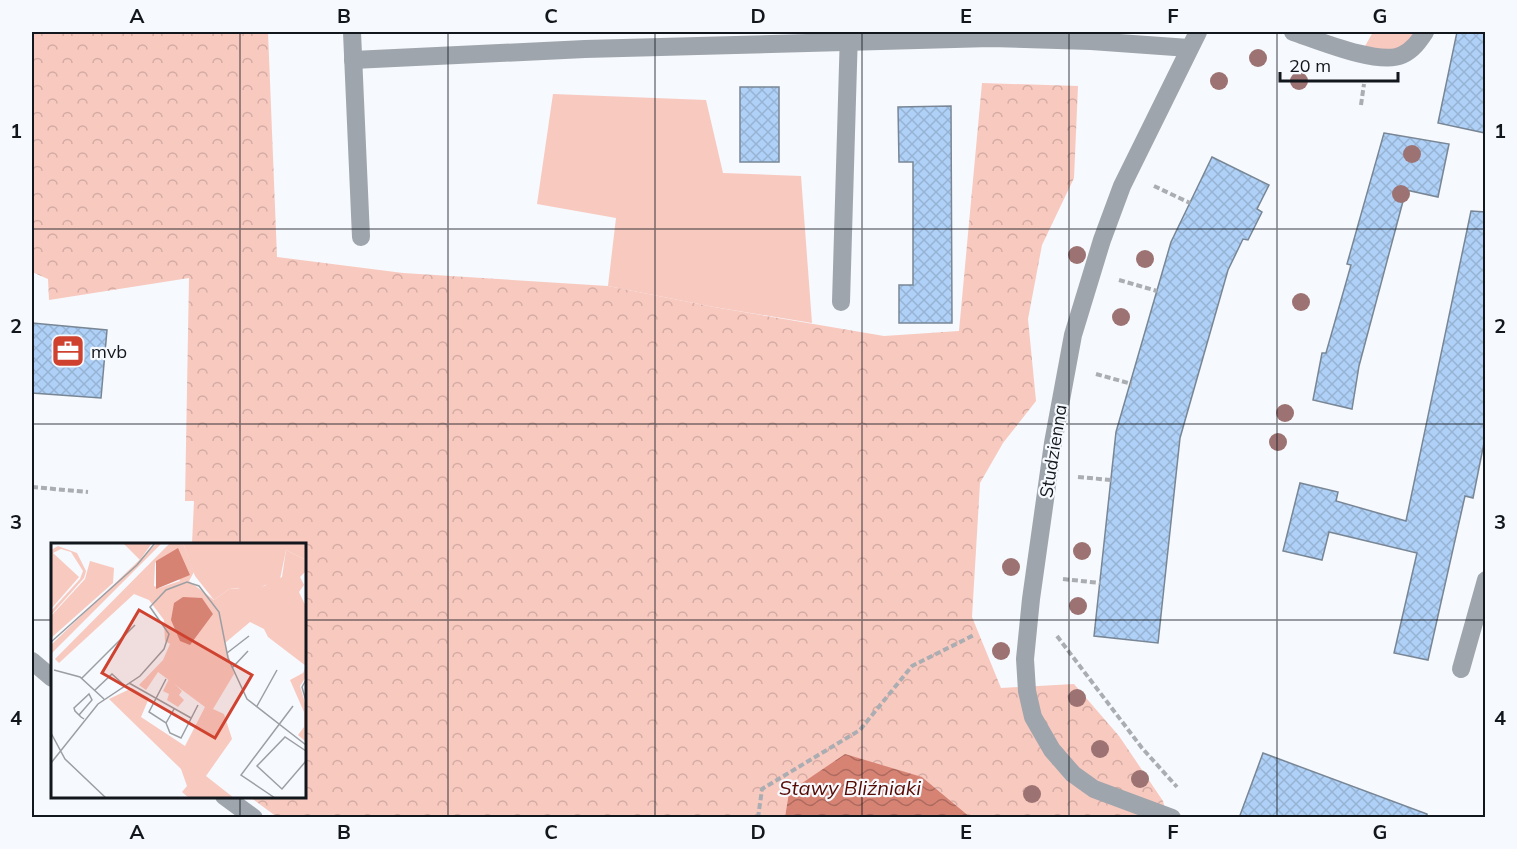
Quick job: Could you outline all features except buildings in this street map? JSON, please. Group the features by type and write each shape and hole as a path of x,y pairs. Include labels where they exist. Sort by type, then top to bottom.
{"street":[{"path":"352,32 361,237"},
{"name":"Studzienna","path":"1172,818 1094,789 1073,774 1052,750 1033,717 1027,691 1025,659 1031,598 1053,443 1073,335 1102,240 1122,186 1198,32"},
{"path":"1293,32 1356,53 1380,57 1401,56 1417,45 1425,32"},
{"path":"353,60 585,40 848,37 1091,42 1190,48"},
{"path":"841,302 848,37"},
{"path":"1461,669 1485,580"},
{"path":"32,661 51,677"},
{"path":"227,805 254,818"}],"path":[{"path":"1146,182 1190,203"},
{"path":"1109,277 1157,291"},
{"path":"1093,373 1132,384"},
{"path":"1077,477 1111,480"},
{"path":"32,487 88,492"},
{"path":"1056,579 1100,583"},
{"path":"1052,628 1143,748 1181,791"},
{"path":"758,818 762,789 860,730 912,666 974,635"}],"green space":[{"path":"32,32 268,32 277,257 403,273 608,286 884,336 959,331 982,83 1078,86 1074,178 1042,245 1028,319 1036,401 1003,443 980,483 972,617 1001,688 1074,684 1119,736 1163,801 1167,817 970,817 922,777 789,792 785,817 277,817 251,798 306,798 306,543 192,543 194,501 185,501 189,278 49,300 48,279 32,272"},
{"path":"1373,32 1417,34 1396,51 1364,48"},
{"path":"553,94 706,100 723,173 801,176 812,323 608,286 616,218 537,204"}],"water":[{"name":"Stawy Bliźniaki","path":"845,754 922,777 970,817 785,817 789,792"}],"place":[{"name":"mvb","path":"68,351"}]}
